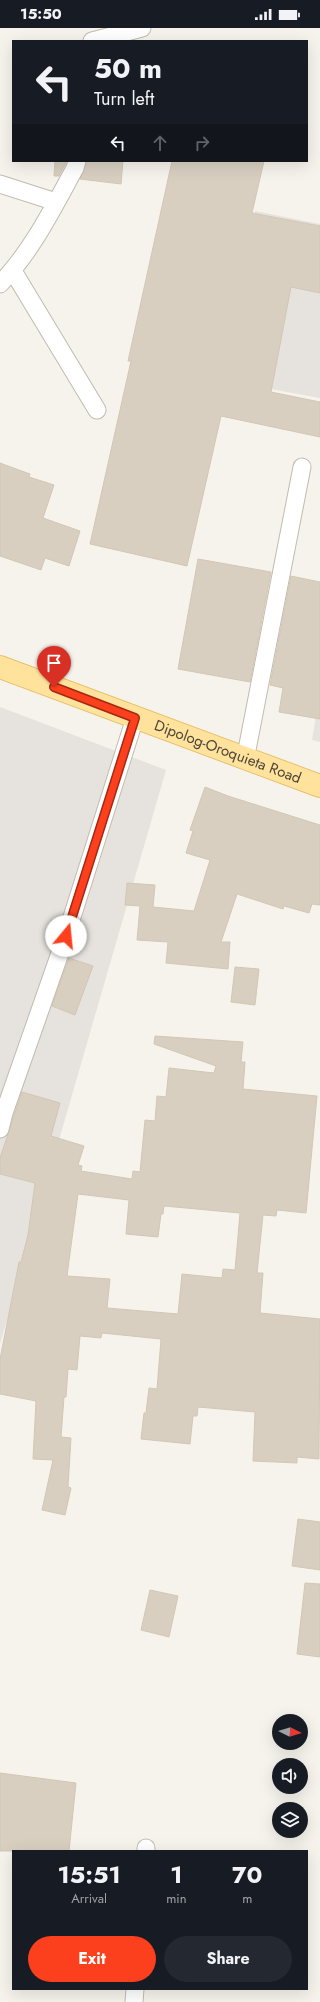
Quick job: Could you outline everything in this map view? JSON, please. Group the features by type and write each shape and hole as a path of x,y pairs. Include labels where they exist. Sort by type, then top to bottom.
{"main road":[{"name":"Dipolog-Oroquieta Road","path":"0,667 245,760 320,786"}],"lane":[{"path":"85,28 89,40"},
{"path":"96,40 142,28"},
{"path":"0,284 13,271 56,202 76,162"},
{"path":"0,184 56,202"},
{"path":"13,271 97,410"},
{"path":"245,760 302,466"},
{"path":"1,1118 66,936 135,718"},
{"path":"134,2002 135,1990"}],"shaded area":[{"path":"255,211 320,224 320,398 222,380"},
{"path":"320,693 320,742 312,740"},
{"path":"0,707 166,770 0,1344"}],"building":[{"path":"55,162 66,162 59,176 54,176"},
{"path":"87,162 123,162 121,184 80,179"},
{"path":"172,162 264,162 252,213 320,226 320,293 291,287 271,392 320,402 320,437 221,416 187,566 90,544 131,361 128,361"},
{"path":"0,463 30,474 29,477 54,485 43,518 80,531 69,566 45,558 41,570 0,556"},
{"path":"198,559 271,572 250,682 178,669"},
{"path":"291,576 320,582 320,719 279,712 283,688 270,685"},
{"path":"205,787 228,796 320,825 320,905 312,904 309,913 284,906 283,909 237,894 221,942 230,942 228,969 166,963 168,942 137,940 140,906 125,905 127,883 155,885 153,907 194,911 210,860 186,853 193,831 190,830"},
{"path":"69,958 93,966 75,1015 52,1006"},
{"path":"235,967 259,969 255,1005 231,1002"},
{"path":"155,1036 243,1042 241,1062 245,1062 243,1089 317,1096 306,1213 277,1210 276,1216 263,1215 257,1273 263,1273 260,1313 320,1319 319,1459 297,1457 297,1463 253,1461 255,1412 198,1407 197,1416 193,1416 190,1444 141,1439 149,1388 157,1389 161,1339 102,1333 101,1338 80,1336 77,1370 68,1369 66,1397 64,1397 61,1437 71,1438 68,1487 71,1488 65,1515 42,1510 53,1460 33,1459 36,1401 0,1394 0,1359 19,1262 21,1262 28,1235 35,1183 0,1174 0,1158 22,1092 60,1103 51,1136 84,1146 78,1165 82,1166 81,1171 132,1179 133,1171 140,1172 145,1120 155,1121 157,1096 166,1097 169,1068 214,1073 216,1066 154,1044","holes":["78,1194 129,1200 126,1234 158,1237 161,1214 163,1214 164,1206 240,1213 235,1270 223,1269 222,1278 182,1274 178,1314 107,1308 110,1279 67,1276"]},
{"path":"298,1519 320,1522 320,1570 292,1566"},
{"path":"305,1583 320,1584 320,1657 297,1654"},
{"path":"150,1590 178,1596 169,1637 141,1630"},
{"path":"0,1773 76,1783 69,1850 0,1851"}],"route":[{"path":"54,687 135,718 66,936"}]}
